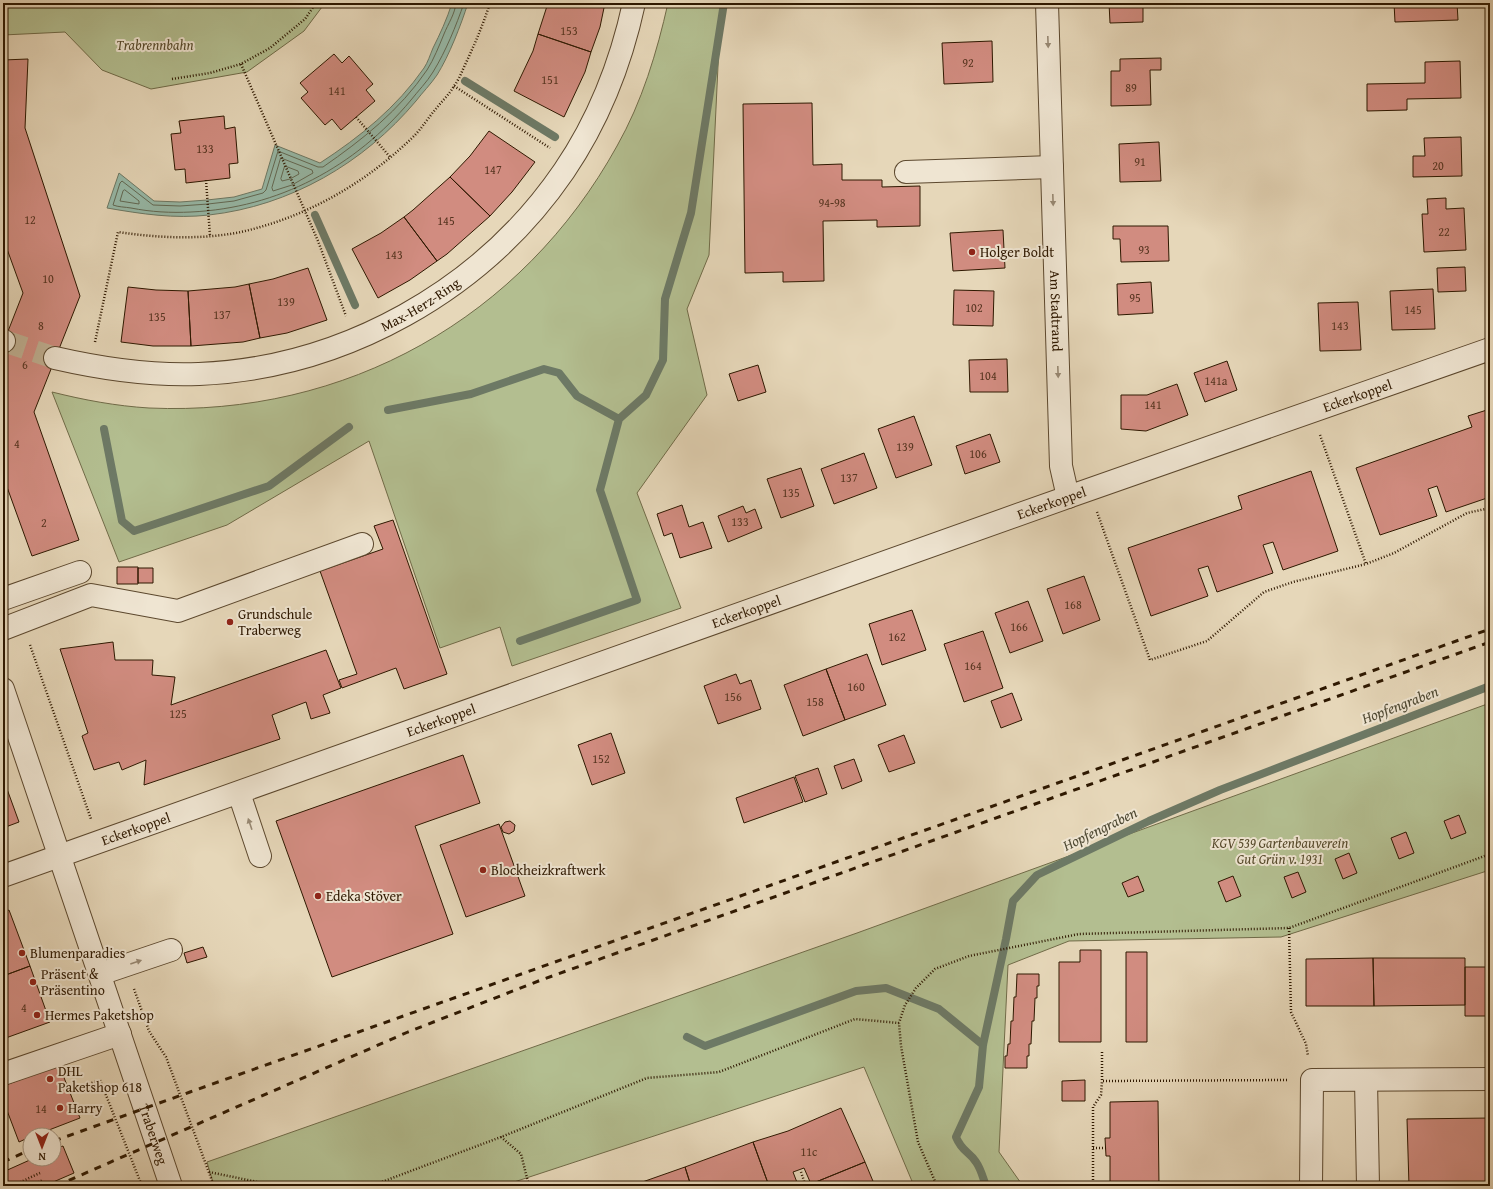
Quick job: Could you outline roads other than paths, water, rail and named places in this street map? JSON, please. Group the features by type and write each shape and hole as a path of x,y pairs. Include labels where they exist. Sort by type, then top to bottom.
{"street":[{"name":"Max-Herz-Ring","path":"55,358 89,366 151,374 199,374 247,369 294,360 340,346 383,327 425,304 464,276 501,245 534,210 564,171 589,128 611,82 627,34 634,3"},
{"name":"Am Stadtrand","path":"1047,3 1061,466 1068,497"},
{"path":"906,172 1052,167"},
{"name":"Eckerkoppel","path":"3,876 1068,497 1490,350"},
{"path":"13,625 91,595 178,611 362,544"},
{"path":"3,599 80,572"},
{"name":"Traberweg","path":"3,689 172,1186"},
{"path":"239,793 260,856"},
{"path":"100,974 171,950"},
{"path":"3,1074 120,1034"},
{"path":"1311,1186 1312,1080 1490,1079"},
{"path":"1366,1080 1368,1186"}],"water":[{"path":"452,3 468,3 450,50 435,78 416,101 373,144 349,162 323,178 268,202 239,210 209,215 171,216 145,214 107,208 119,173 154,201 180,202 234,197 262,189 275,145 320,163 363,132 402,96 427,63 446,21"}],"waterway":[{"path":"520,641 637,600 600,490 619,419 646,395 663,360 665,299 691,213 724,3"},
{"path":"465,81 555,137"},
{"path":"315,215 355,305"},
{"path":"388,410 471,394 544,369 559,373 577,396 619,419"},
{"path":"104,429 122,521 134,531 269,486 349,427"},
{"name":"Hopfengraben","path":"986,1186 978,1165 963,1149 956,1137 979,1087 983,1045 1013,901 1037,875 1149,821 1220,790 1490,686"},
{"path":"687,1037 705,1046 856,991 886,988 939,1009 983,1045"}],"tunnel":[{"path":"4,341 55,358"}],"railway":[{"path":"62,1138 1490,629"},
{"path":"56,1186 408,1032 541,980 1490,642"},
{"path":"3,1162 22,1154"}],"place":[{"name":"Holger Boldt","path":"972,252"},
{"name":"Grundschule Traberweg","path":"230,622"},
{"name":"Blockheizkraftwerk","path":"483,870"},
{"name":"Edeka Stöver","path":"318,896"},
{"name":"Blumenparadies","path":"22,953"},
{"name":"Präsent & Präsentino","path":"33,982"},
{"name":"Hermes Paketshop","path":"37,1015"},
{"name":"DHL Paketshop 618","path":"50,1079"},
{"name":"Harry","path":"60,1108"}],"park label":[{"name":"Trabrennbahn","path":"155,45"},
{"name":"KGV 539 Gartenbauverein Gut Grün v. 1931","path":"1280,852"}]}
